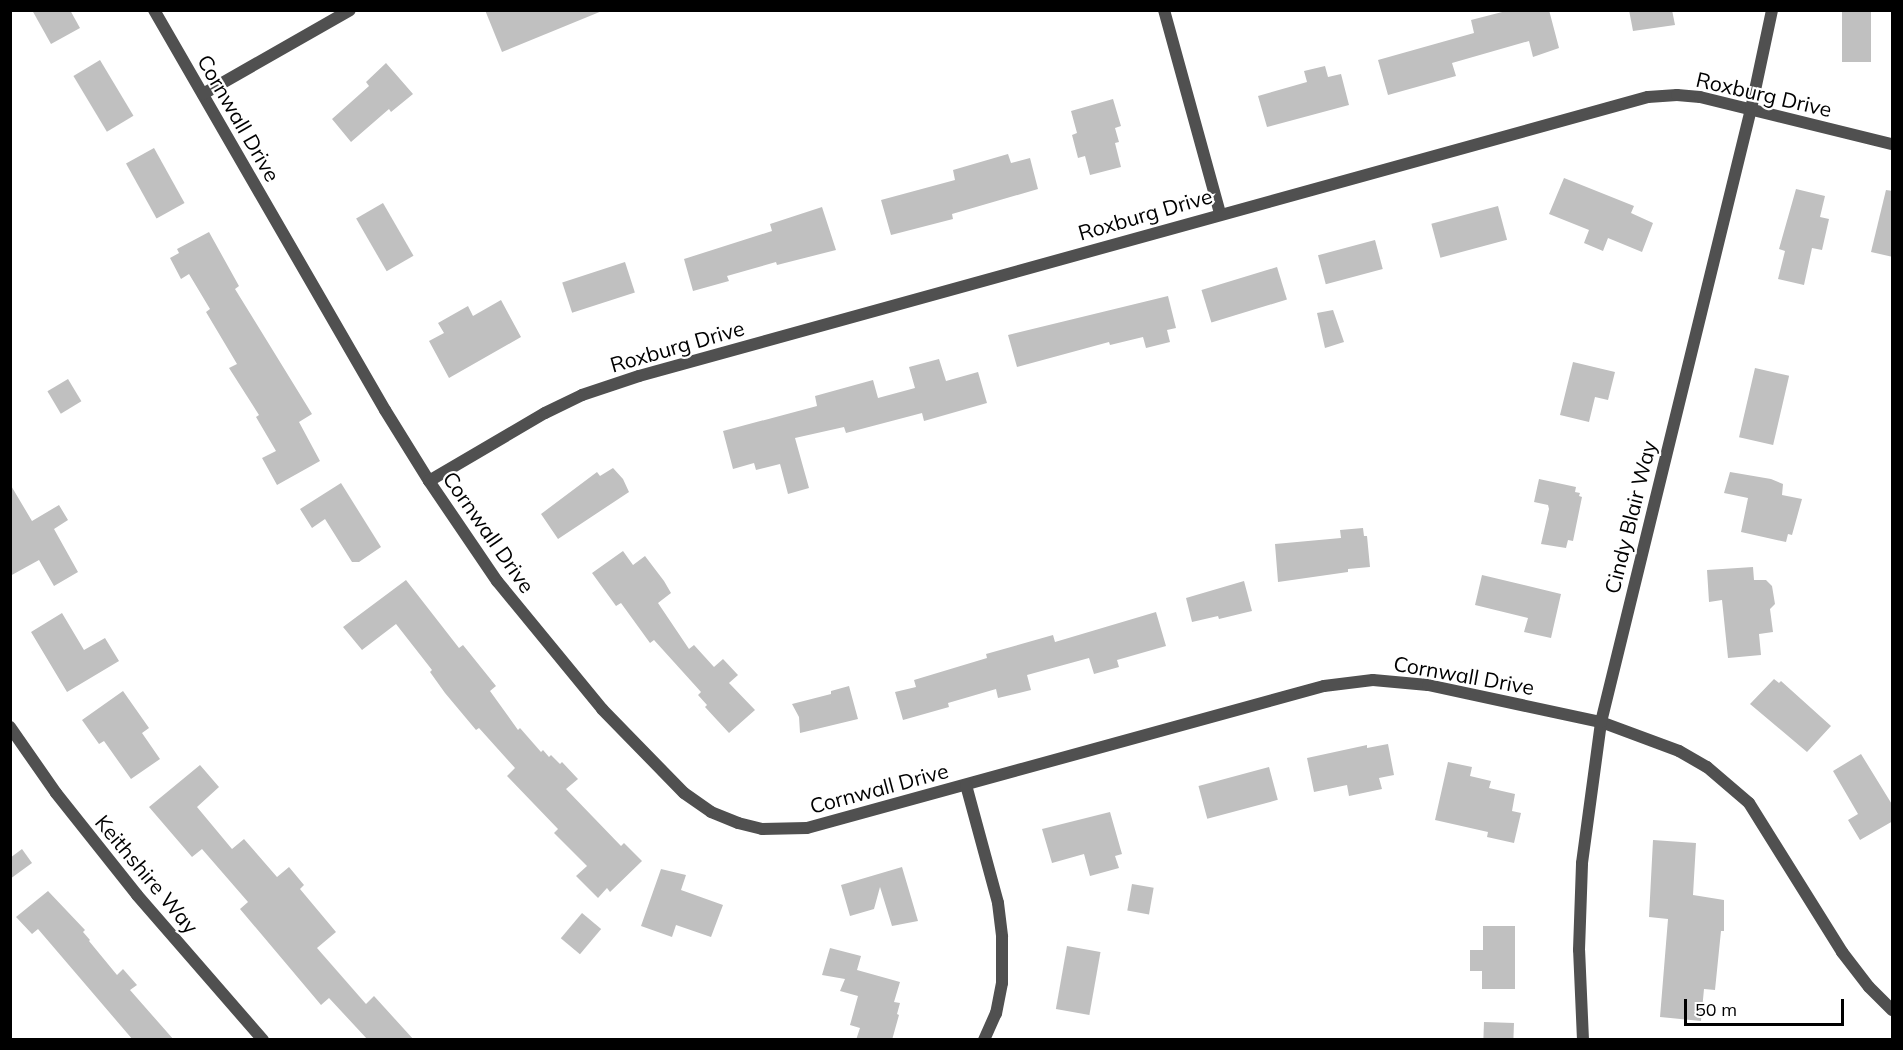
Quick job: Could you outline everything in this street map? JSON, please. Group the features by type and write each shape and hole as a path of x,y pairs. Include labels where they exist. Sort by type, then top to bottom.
{"street":[{"name":"Cornwall Drive","path":"154,10 385,410 429,481 497,581 602,709 684,793 711,812 738,823 762,829 807,828 1324,686 1351,681 1399,680 1601,722 1679,750 1707,767 1749,803 1842,952 1869,987 1893,1010"},
{"path":"203,94 350,10"},
{"path":"1164,10 1220,213"},
{"name":"Cindy Blair Way","path":"1583,1040 1579,950 1582,863 1601,722 1751,109 1772,10"},
{"name":"Roxburg Drive","path":"429,481 545,413 610,386 1220,213 1648,97 1677,95 1751,109 1893,144"},
{"name":"Keithshire Way","path":"10,727 56,793 137,895 263,1040"},
{"path":"966,785 998,903 1002,937 1002,983 996,1013 984,1040"}],"building":[{"path":"32,10 70,10 80,28 51,44"},
{"path":"485,10 602,10 602,11 502,52"},
{"path":"1510,10 1549,10 1559,48 1533,57 1529,41 1452,63 1456,76 1388,95 1378,60 1474,33 1471,20"},
{"path":"1629,10 1672,10 1675,25 1633,31"},
{"path":"1842,10 1871,10 1871,62 1842,62"},
{"path":"100,60 133,116 107,132 73,76"},
{"path":"386,63 413,94 391,112 389,109 351,142 332,119 369,86 366,82"},
{"path":"1325,66 1328,77 1341,74 1349,105 1267,127 1258,96 1307,82 1304,71"},
{"path":"1113,99 1121,126 1115,128 1119,142 1115,143 1121,167 1090,175 1085,156 1078,158 1072,135 1077,133 1071,111"},
{"path":"154,148 185,203 157,219 126,164"},
{"path":"1008,154 1011,163 1030,158 1038,189 952,214 953,219 891,235 881,200 955,180 953,170"},
{"path":"1564,178 1634,206 1631,213 1653,223 1642,252 1608,238 1603,251 1584,243 1589,230 1549,214"},
{"path":"1796,189 1825,196 1820,217 1829,219 1822,250 1812,248 1804,285 1778,279 1785,251 1779,249"},
{"path":"1886,190 1893,191 1893,257 1871,252"},
{"path":"383,203 414,256 387,271 356,219"},
{"path":"1498,206 1507,240 1440,258 1431,224"},
{"path":"822,207 836,250 777,265 776,262 727,276 729,281 693,291 684,259 772,231 770,224"},
{"path":"209,232 239,286 235,289 312,414 299,422 320,461 277,485 262,458 276,451 256,417 259,415 229,368 237,364 206,312 210,309 189,274 181,279 170,258 179,253 177,249"},
{"path":"1375,240 1383,269 1326,284 1318,255"},
{"path":"625,262 635,292 572,313 562,282"},
{"path":"1277,267 1287,300 1211,323 1201,290"},
{"path":"1168,296 1176,328 1167,330 1170,342 1146,348 1143,337 1110,345 1109,342 1017,367 1008,335"},
{"path":"501,300 521,337 449,378 429,341 444,333 438,323 468,306 473,316"},
{"path":"1333,310 1344,342 1325,348 1317,313"},
{"path":"939,359 946,381 978,372 987,403 924,421 922,413 846,433 844,427 795,438 809,488 788,494 780,464 756,470 754,463 733,469 723,431 817,406 815,396 873,380 878,398 915,388 909,367"},
{"path":"1573,362 1615,372 1608,400 1595,397 1589,422 1560,415"},
{"path":"1755,368 1789,376 1773,445 1739,437"},
{"path":"68,379 81,401 61,414 47,391"},
{"path":"613,468 623,479 629,492 558,539 541,514 597,472 600,476"},
{"path":"1730,472 1771,479 1783,484 1782,495 1802,499 1792,535 1788,534 1786,542 1741,532 1748,498 1724,493"},
{"path":"1539,479 1576,487 1575,492 1580,493 1579,496 1582,497 1573,541 1568,540 1566,548 1541,544 1549,509 1548,505 1534,502"},
{"path":"341,483 381,547 359,562 352,562 325,519 312,528 300,509"},
{"path":"10,484 32,521 59,505 68,520 54,529 78,572 54,586 39,560 10,576"},
{"path":"1363,528 1364,536 1367,536 1370,567 1278,582 1275,544 1341,538 1340,530"},
{"path":"623,551 633,565 645,556 664,581 671,593 658,603 689,649 694,645 714,667 723,659 738,675 729,683 755,710 729,733 705,707 707,705 698,695 701,692 654,640 650,643 621,603 616,606 592,573"},
{"path":"1753,567 1754,580 1766,580 1772,586 1775,604 1770,609 1773,632 1759,634 1761,655 1728,658 1722,600 1709,602 1707,570"},
{"path":"1482,575 1561,594 1551,638 1524,632 1528,618 1475,605"},
{"path":"406,580 459,648 463,645 496,686 490,691 518,730 520,728 541,752 543,750 549,757 551,755 560,764 562,762 578,779 566,789 621,846 624,843 642,861 610,892 607,888 598,898 576,876 587,866 554,833 558,829 507,776 515,768 479,728 476,730 445,693 430,672 432,670 396,624 362,650 343,627"},
{"path":"1244,581 1252,611 1219,619 1218,616 1192,622 1186,598"},
{"path":"1156,612 1166,646 1117,660 1119,667 1094,674 1089,658 1027,675 1031,690 998,698 996,689 948,703 949,707 903,720 895,692 916,687 914,680 987,658 986,654 1053,635 1055,642"},
{"path":"62,613 84,650 105,638 119,661 67,692 31,632"},
{"path":"1774,679 1779,683 1781,681 1831,726 1807,752 1750,704"},
{"path":"849,686 858,719 800,733 799,717 792,704 831,694 831,691"},
{"path":"123,691 149,728 142,733 160,759 131,779 104,741 99,744 82,720"},
{"path":"1388,744 1394,775 1379,778 1382,789 1349,796 1347,785 1314,792 1307,758 1367,745 1367,748"},
{"path":"1861,754 1893,806 1893,821 1860,840 1848,820 1858,814 1833,771"},
{"path":"1448,762 1472,767 1470,776 1491,781 1489,788 1515,794 1512,811 1521,813 1514,843 1487,837 1488,832 1435,820"},
{"path":"200,765 219,787 197,807 232,849 244,839 277,877 289,867 304,885 300,889 336,932 317,948 366,1004 374,996 414,1040 368,1040 329,998 321,1005 240,909 248,902 202,849 192,857 149,807"},
{"path":"1269,767 1278,800 1207,819 1198,786"},
{"path":"1110,812 1122,854 1115,856 1119,868 1090,876 1084,854 1052,863 1042,829"},
{"path":"1653,840 1696,843 1693,895 1724,900 1724,931 1721,931 1715,990 1704,989 1701,1021 1660,1017 1668,919 1649,917"},
{"path":"22,849 32,863 10,879 10,858"},
{"path":"902,867 918,921 892,926 880,887 874,909 850,916 841,885"},
{"path":"661,869 686,875 681,890 723,905 711,937 676,925 672,937 641,926"},
{"path":"1132,884 1154,888 1149,914 1127,911"},
{"path":"48,891 85,930 83,932 89,941 117,975 123,969 137,985 130,990 174,1040 133,1040 38,929 32,934 16,917"},
{"path":"582,913 601,929 580,954 561,938"},
{"path":"1483,926 1515,926 1515,989 1482,989 1482,971 1470,971 1470,950 1483,950"},
{"path":"1067,946 1100,952 1089,1015 1056,1009"},
{"path":"830,948 861,956 857,970 900,982 894,1002 900,1003 897,1014 899,1015 892,1040 856,1040 860,1028 850,1025 858,996 840,991 845,979 822,975"},
{"path":"1484,1022 1514,1023 1513,1040 1483,1040"}]}
